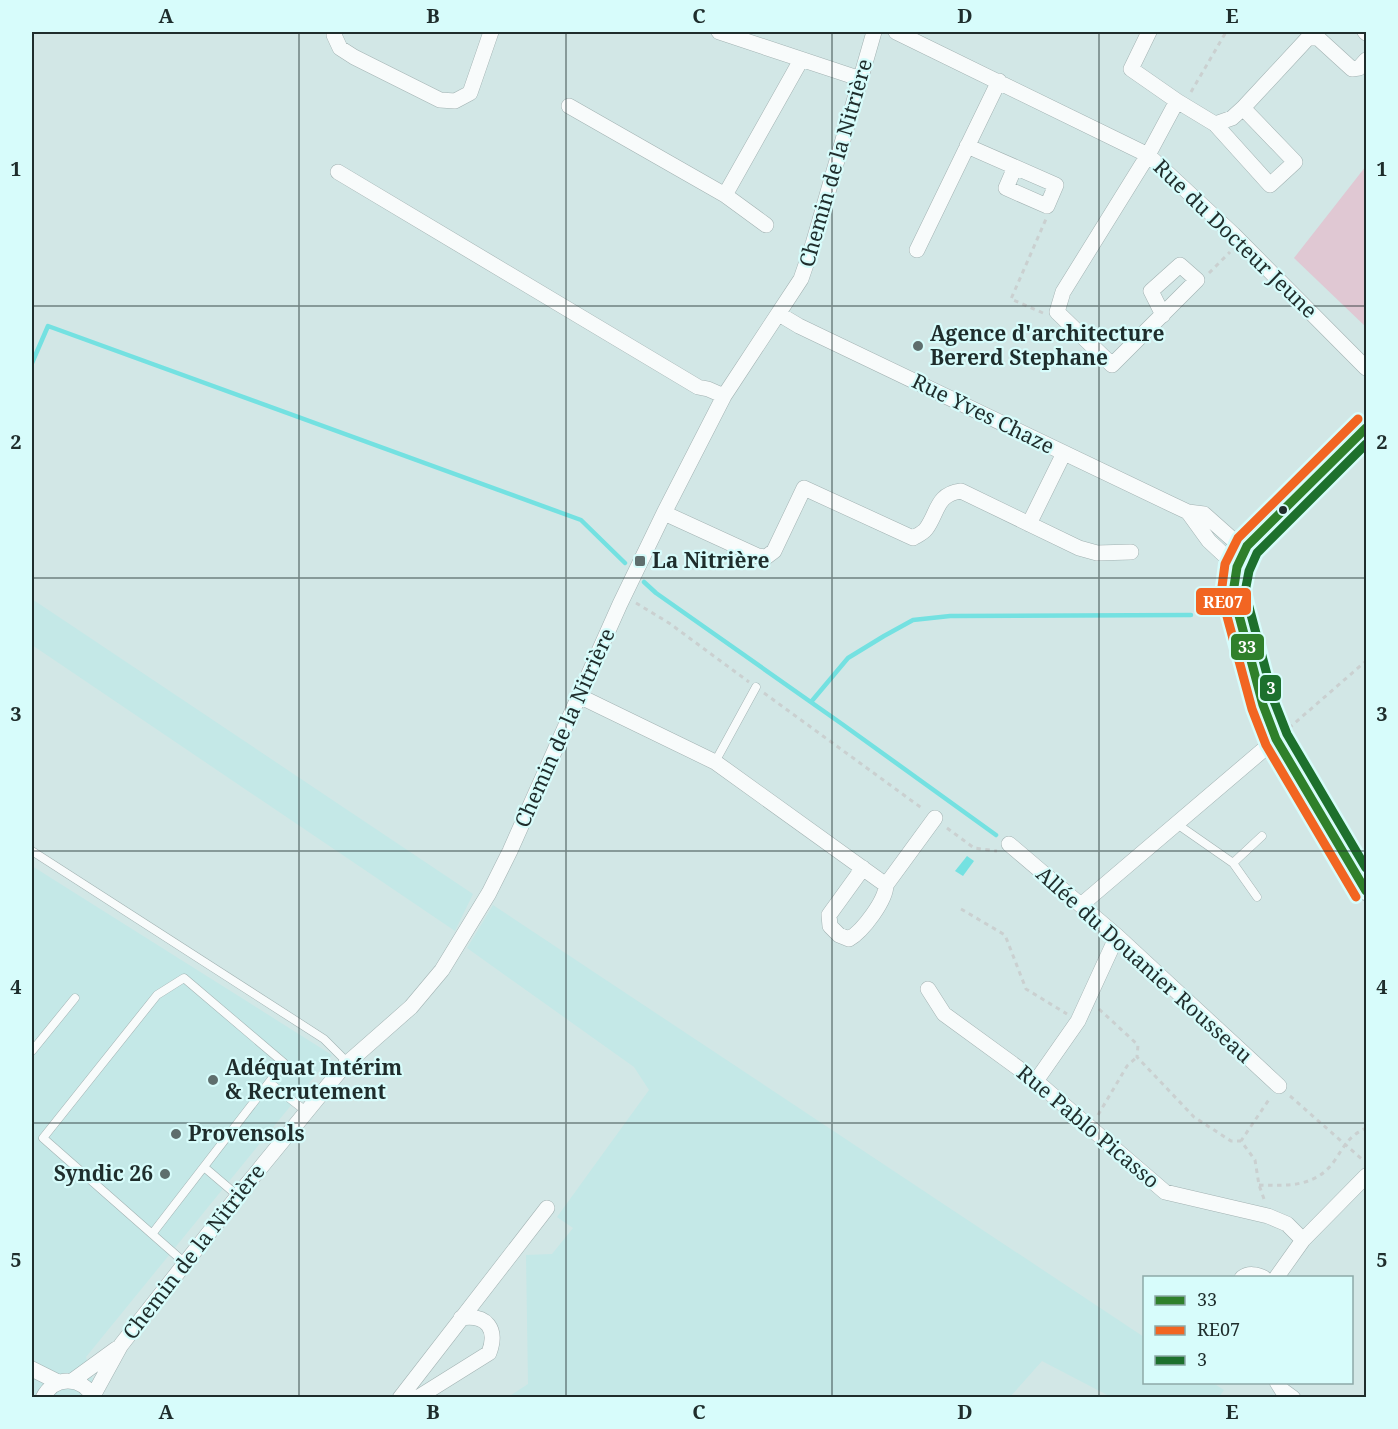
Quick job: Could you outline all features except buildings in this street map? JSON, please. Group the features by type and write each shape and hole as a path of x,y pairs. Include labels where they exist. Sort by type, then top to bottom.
{"street":[{"path":"336,32 334,35 339,48 354,57 440,100 455,101 470,93 491,32"},
{"path":"719,32 861,79"},
{"name":"Chemin de la Nitrière","path":"94,1397 121,1345 185,1263 348,1063 411,1007 442,970 489,893 663,513 724,396 801,279 874,32"},
{"name":"Rue du Docteur Jeune","path":"896,32 1148,155 1241,242 1366,368"},
{"path":"1149,32 1131,69 1215,124 1270,185 1295,162 1243,108"},
{"path":"1215,124 1232,118 1243,108 1312,35 1352,69 1359,68 1366,60"},
{"path":"725,195 801,60"},
{"path":"917,250 999,81"},
{"path":"1163,315 1151,291 1180,266 1197,280 1163,315 1113,365 1057,312 1062,292 1180,103"},
{"path":"569,106 725,195 766,225"},
{"path":"967,146 1015,167 1056,185 1047,206 1006,188 1015,167"},
{"path":"338,172 698,387 724,396"},
{"name":"Rue Yves Chaze","path":"779,314 799,326 1188,512 1204,514 1232,538 1247,546"},
{"path":"1366,428 1247,546 1237,567 1233,593 1263,705 1276,740 1366,891"},
{"path":"1029,524 1064,453"},
{"path":"663,513 758,556 766,557 774,552 804,488 913,538 925,531 938,505 950,492 961,491 1079,549 1097,553 1131,552"},
{"name":"Rue Yves Chaze","path":"1188,512 1209,541 1237,567"},
{"path":"579,696 715,762 886,885"},
{"path":"1081,905 1276,740"},
{"path":"863,868 829,915 830,926 839,935 849,939 859,933 886,893 886,885 934,818"},
{"name":"Allée du Douanier Rousseau","path":"1009,844 1052,883 1117,936 1279,1086"},
{"path":"1036,1081 1078,1022 1117,936"},
{"name":"Rue Pablo Picasso","path":"928,989 944,1014 1036,1081 1165,1192 1268,1216 1287,1224 1303,1240"},
{"path":"1277,1276 1303,1240 1366,1176"},
{"path":"400,1398 547,1208"},
{"path":"1244,1276 1246,1274 1261,1276"},
{"path":"417,1398 489,1353 493,1342 492,1332 487,1324 479,1318 461,1318"},
{"name":"Chemin de la Nitrière","path":"43,1398 50,1387 65,1382 121,1345"},
{"path":"32,1369 65,1382 84,1386 94,1397"},
{"path":"1278,1384 1293,1398"},
{"path":"32,1386 38,1398"}],"lane":[{"path":"715,762 756,687"},
{"path":"1177,824 1233,863 1257,897"},
{"path":"1233,863 1262,836"},
{"path":"32,851 324,1039 348,1063"},
{"path":"152,1234 284,1063 184,978 158,995 43,1138 152,1234 185,1263"},
{"path":"32,1051 75,998"},
{"path":"270,1083 307,1112"},
{"path":"204,1167 238,1196"}],"path":[{"path":"1180,103 1226,32"},
{"path":"1047,206 1049,213 1011,299 1047,316 1057,312"},
{"path":"1197,280 1209,273 1241,242"},
{"path":"624,596 669,623 974,848 986,850"},
{"path":"1276,740 1366,661"},
{"path":"961,909 1005,934 1026,989 1078,1022"},
{"path":"1088,1000 1138,1045 1137,1057 1127,1066 1090,1127"},
{"path":"1137,1057 1194,1117 1231,1141 1241,1141"},
{"path":"1241,1141 1279,1086 1366,1163"},
{"path":"1259,1185 1302,1184 1318,1177 1333,1163 1353,1134 1366,1128"},
{"path":"1241,1141 1255,1160 1268,1216"}],"shaded area":[{"path":"1366,166 1366,327 1294,258"},
{"path":"32,599 473,894 455,931 32,645"},
{"path":"32,866 332,1055 86,1357 98,1397 32,1397"},
{"path":"493,905 1143,1336 1143,1384 1215,1384 1224,1390 1219,1397 1111,1397 1042,1361 1010,1397 508,1397 528,1384 526,1255 552,1254 573,1228 557,1217 649,1090 634,1067 467,948"}],"water":[{"path":"967,856 974,861 963,876 955,871"}],"waterway":[{"path":"32,363 48,326 581,520 625,563"},
{"path":"644,582 656,593 996,835"},
{"path":"811,702 848,658 913,620 950,616 1191,615"}],"transit line":[{"name":"RE07","path":"1356,897 1266,745 1252,709 1221,594 1225,564 1238,538 1358,419"},
{"name":"33","path":"1366,428 1247,546 1237,567 1233,593 1263,705 1276,739 1366,891"},
{"name":"3","path":"1366,444 1257,553 1249,571 1245,592 1274,701 1287,734 1366,868"}],"place":[{"name":"Agence d'architecture Bererd Stephane","path":"918,346"},
{"name":"La Nitrière","path":"640,561"},
{"name":"Adéquat Intérim & Recrutement","path":"213,1080"},
{"name":"Provensols","path":"176,1134"},
{"name":"Syndic 26","path":"165,1174"}]}
